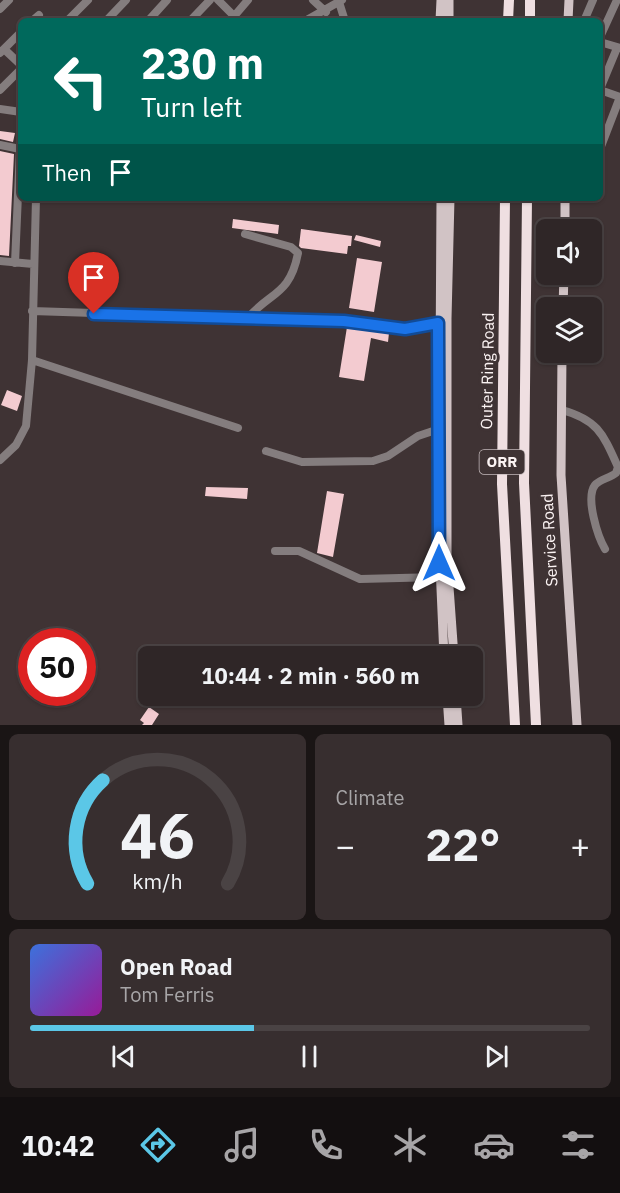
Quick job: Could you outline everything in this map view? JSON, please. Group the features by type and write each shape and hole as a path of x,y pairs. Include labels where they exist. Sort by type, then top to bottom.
{"highway":[{"path":"508,18 509,0"},
{"path":"530,0 530,18"},
{"name":"Outer Ring Road","path":"505,201 502,484 515,725"},
{"name":"ORR","path":"527,201 524,494 536,725"}],"main road":[{"path":"440,18 441,0"},
{"path":"449,0 449,18"},
{"path":"568,18 569,0"},
{"path":"441,201 438,323 439,577 443,646"},
{"path":"450,201 447,319 447,559 453,646"},
{"path":"565,201 565,219"},
{"name":"Service Road","path":"562,363 561,475 577,725"},
{"path":"448,706 449,725"},
{"path":"457,706 458,725"}],"street":[{"path":"0,9 9,0"},
{"path":"71,18 88,0"},
{"path":"109,18 126,0"},
{"path":"151,18 167,0"},
{"path":"193,18 210,0"},
{"path":"218,0 232,18 248,0"},
{"path":"313,0 326,12"},
{"path":"585,18 593,0"},
{"path":"603,30 617,0"},
{"path":"312,18 326,12 340,1 344,18"},
{"path":"36,18 39,15"},
{"path":"18,35 2,51 18,64"},
{"path":"603,43 619,48 603,83"},
{"path":"0,90 18,70"},
{"path":"603,91 620,97 603,141"},
{"path":"0,109 18,111"},
{"path":"0,145 18,149"},
{"path":"15,263 18,195"},
{"path":"0,460 16,445 26,426 32,360 36,201"},
{"path":"244,234 291,247 298,253 283,289 259,306 247,319"},
{"path":"0,261 33,264"},
{"path":"32,311 344,321 405,329 438,323"},
{"path":"32,360 238,428"},
{"path":"562,410 585,418 599,429 618,466 616,473 598,482 592,492 596,532 605,549"},
{"path":"266,451 302,462 373,461 388,456 418,436 439,429"},
{"path":"275,550 299,551 360,579 439,577"}],"building":[{"path":"0,131 15,133 13,142 0,139"},
{"path":"0,151 14,154 9,256 0,255"},
{"path":"233,219 279,225 278,234 232,228"},
{"path":"301,229 352,236 351,246 348,246 347,254 301,248 299,246"},
{"path":"356,235 381,241 380,247 354,240"},
{"path":"357,258 382,262 374,312 349,308"},
{"path":"347,327 389,333 388,342 371,338 364,381 339,377"},
{"path":"7,390 22,396 17,411 1,405"},
{"path":"206,487 248,488 247,499 205,496"},
{"path":"327,491 344,494 333,557 317,553"},
{"path":"149,707 159,714 152,725 142,725 144,723 140,720"}],"route":[{"path":"94,314 344,321 389,325 405,329 438,323 439,563"}]}
